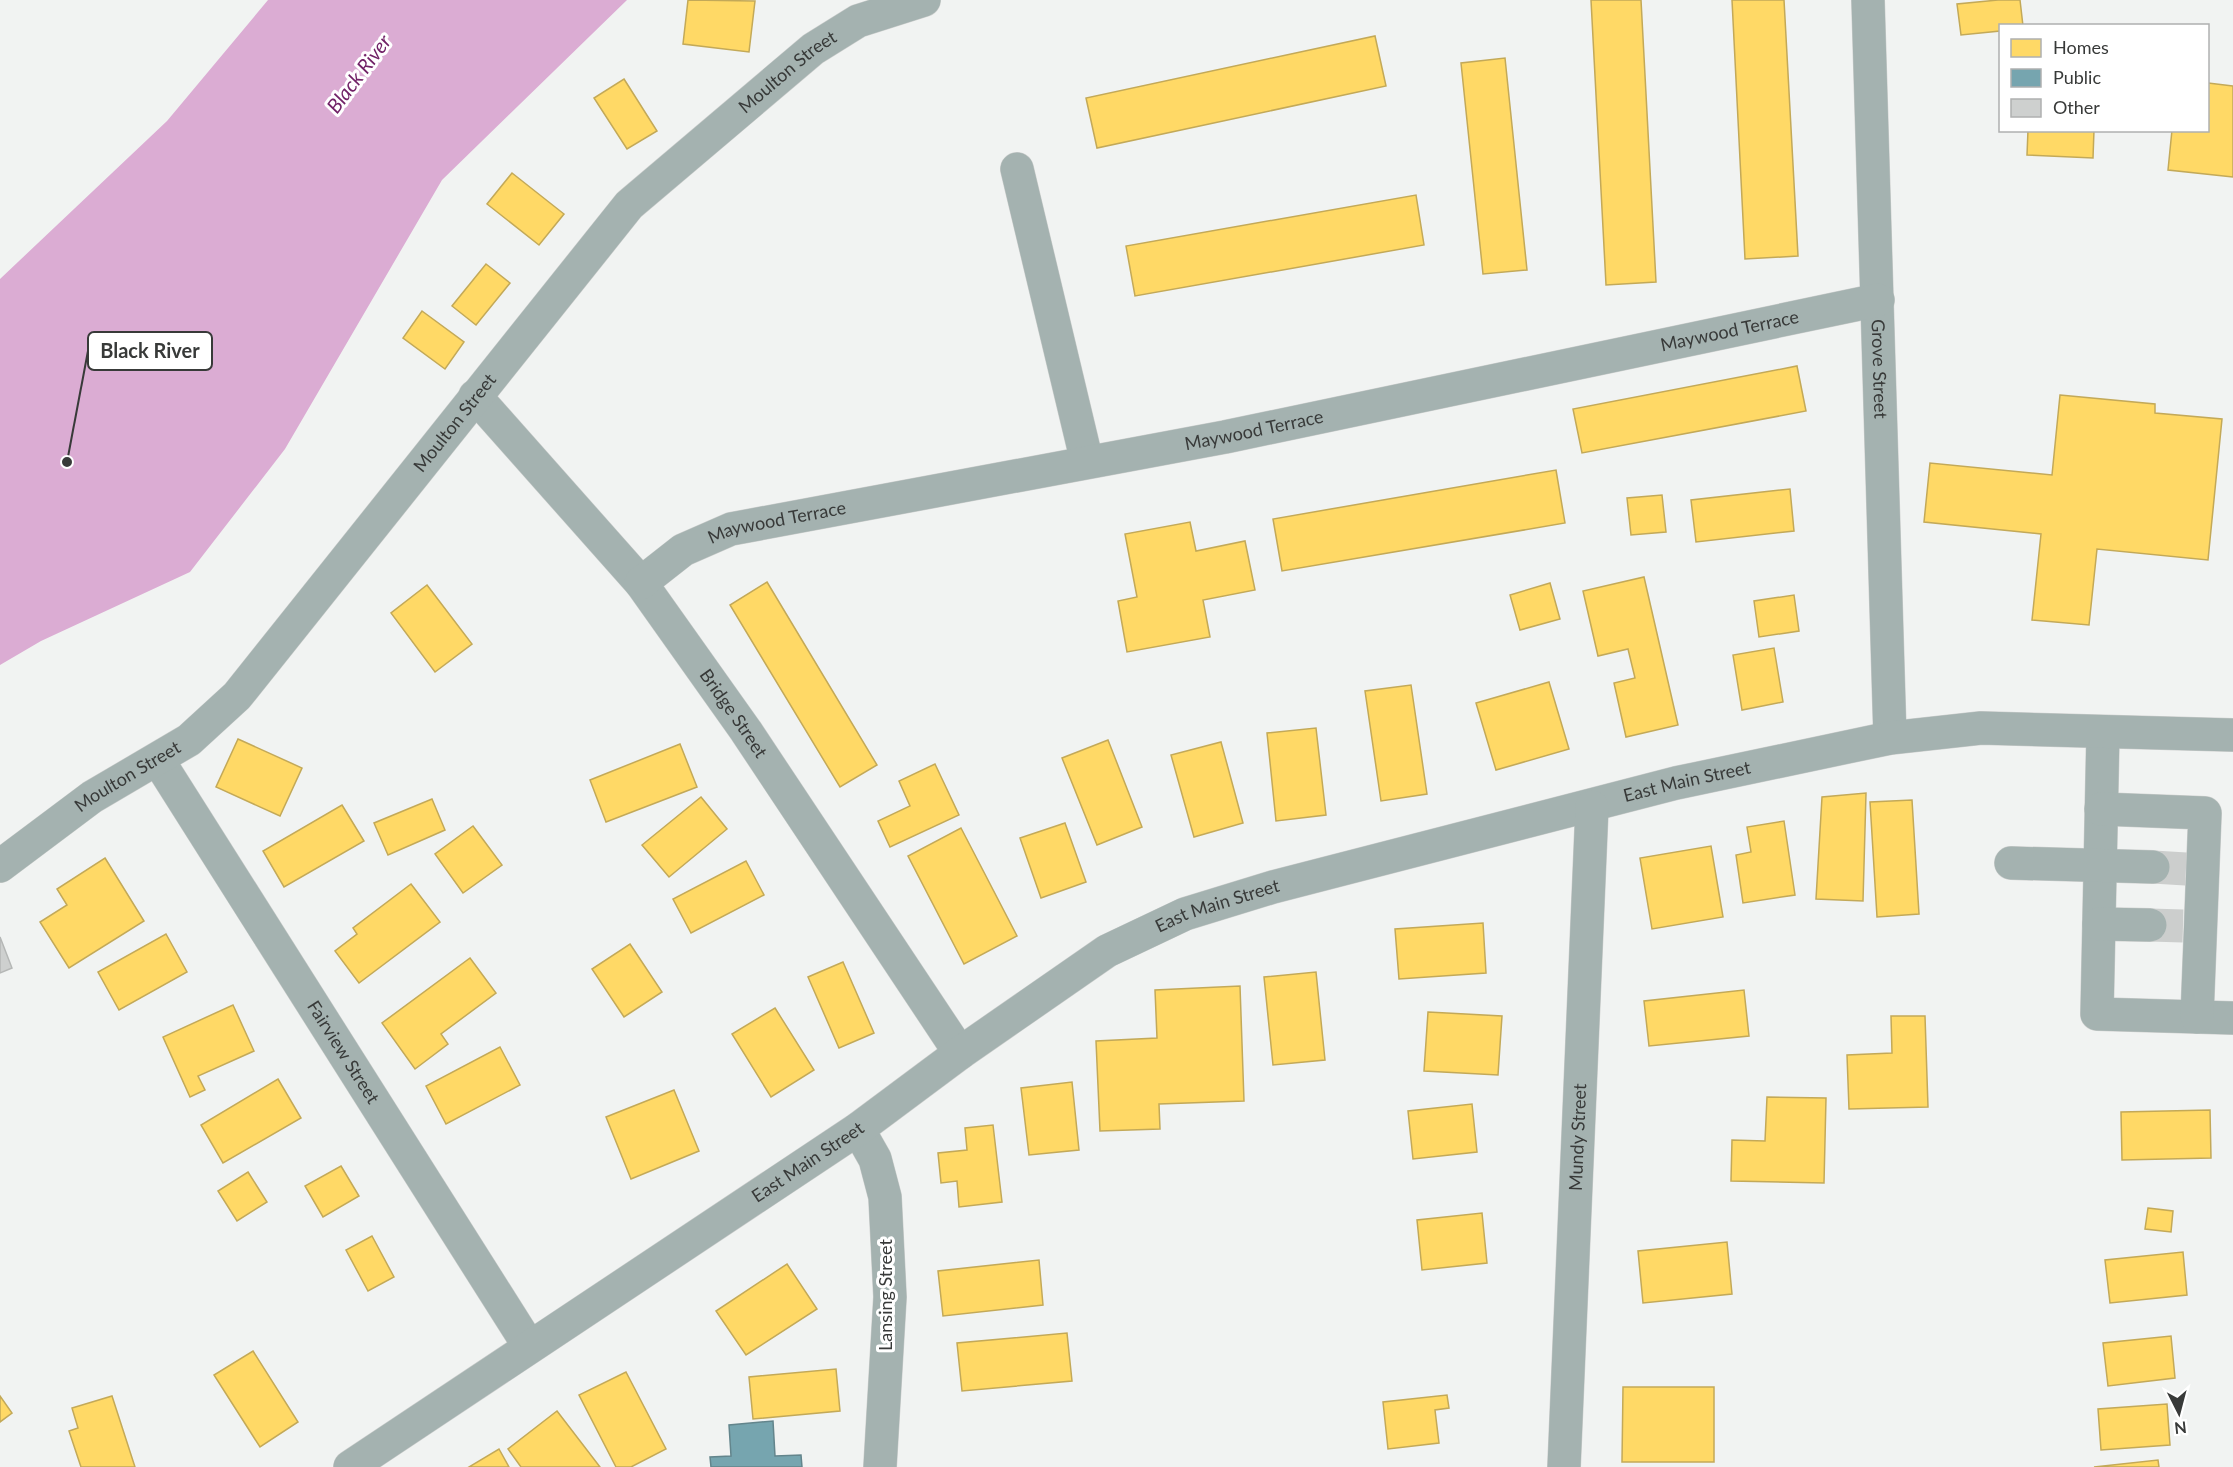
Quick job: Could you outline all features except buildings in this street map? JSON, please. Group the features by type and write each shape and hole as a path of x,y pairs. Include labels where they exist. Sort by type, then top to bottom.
{"street":[{"name":"Moulton Street","path":"0,866 92,797 189,740 237,696 629,205 813,49 858,21 924,0"},
{"name":"Grove Street","path":"1868,0 1890,738"},
{"path":"1017,169 1087,462"},
{"name":"Maywood Terrace","path":"641,583 683,550 731,530 1248,432 1878,300"},
{"name":"Bridge Street","path":"475,396 641,583 746,731 960,1053"},
{"name":"East Main Street","path":"350,1467 858,1129 960,1053 1107,951 1185,914 1273,887 1592,807 1676,783 1890,738 1981,728 2233,735"},
{"path":"2103,732 2097,1014 2233,1018"},
{"name":"Fairview Street","path":"158,760 529,1346"},
{"name":"Mundy Street","path":"1564,1467 1592,807"},
{"path":"2101,809 2205,813 2195,869 2193,926 2197,1017"},
{"path":"2011,863 2152,867"},
{"path":"2099,924 2150,925"},
{"name":"Lansing Street","path":"858,1129 874,1159 885,1197 890,1296 880,1467"}],"water":[{"path":"268,0 627,0 442,180 285,449 190,572 41,641 0,665 0,279 167,121"}],"tunnel":[{"path":"2153,867 2187,869"},
{"path":"2150,925 2186,926"}],"place":[{"name":"Black River","path":"67,462"}]}
